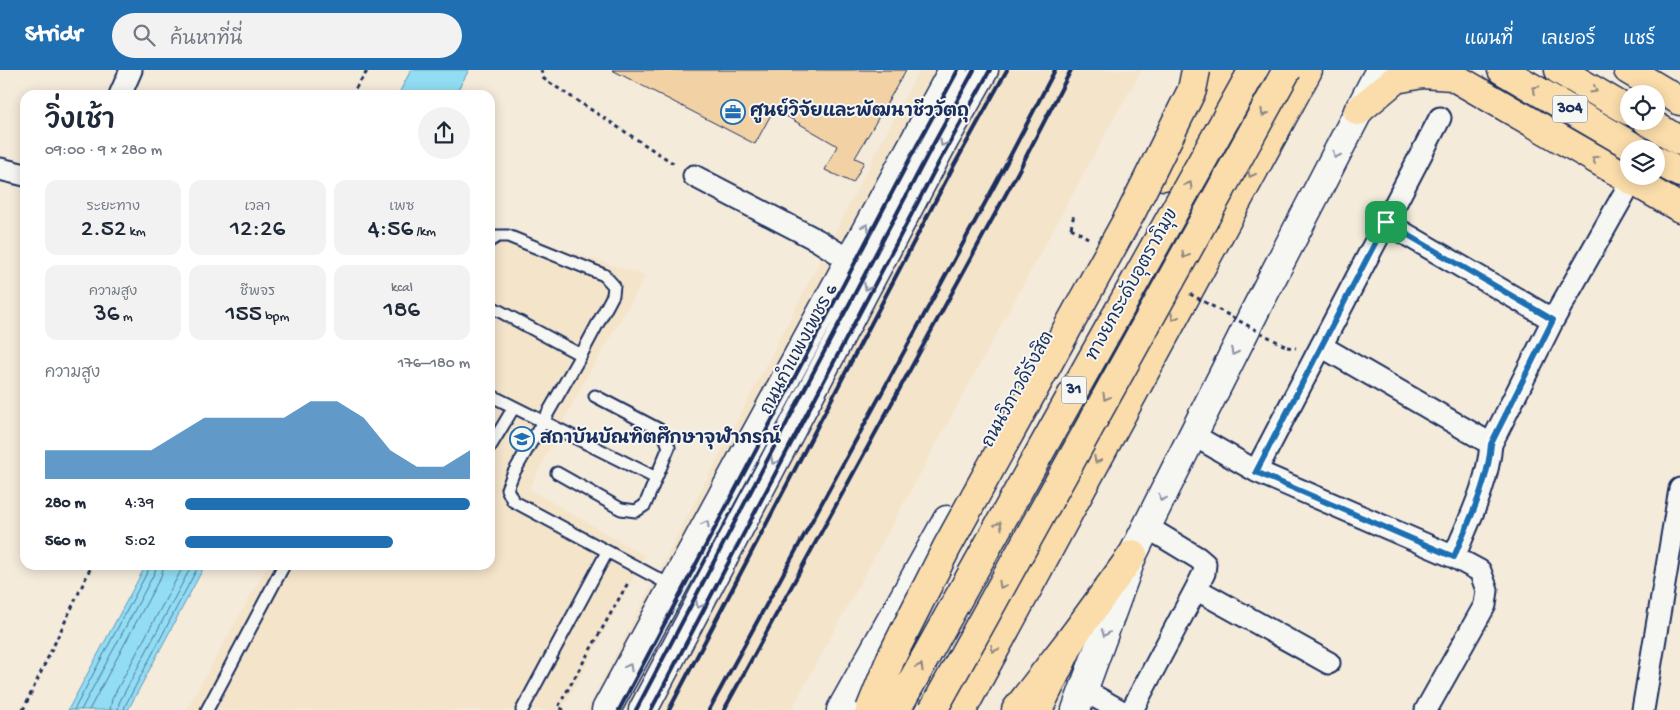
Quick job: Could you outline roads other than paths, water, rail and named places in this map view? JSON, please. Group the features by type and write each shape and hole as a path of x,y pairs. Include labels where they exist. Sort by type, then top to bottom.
{"main road":[{"path":"870,710 891,658 947,547 1132,211 1192,90 1196,70"},
{"name":"ถนนวิภาวดีรังสิต","path":"870,710 1221,70"},
{"name":"ทางยกระดับอุตราภิมุข","path":"896,710 1253,70"},
{"name":"ทางยกระดับอุตราภิมุข","path":"933,710 1287,70"},
{"path":"962,710 1308,70"},
{"path":"1492,70 1491,80 1500,103"},
{"name":"304","path":"1502,70 1623,140"},
{"name":"304","path":"1559,70 1620,106"},
{"path":"1628,70 1680,101"},
{"path":"1358,111 1396,79 1422,74 1452,76 1620,173"},
{"path":"1661,130 1680,141"},
{"path":"1665,165 1680,174"},
{"path":"1641,185 1680,208"},
{"path":"1016,710 1133,554"},
{"path":"1038,710 1074,635"}],"street":[{"path":"122,90 131,70"},
{"name":"ถนนกำแพงเพชร 6","path":"606,710 952,70"},
{"name":"ถนนกำแพงเพชร 6","path":"643,710 932,163 984,70"},
{"name":"ถนนวิภาวดีรังสิต","path":"841,710 1196,70"},
{"path":"1119,710 1081,700 1133,554 1380,70"},
{"path":"1256,472 1440,118"},
{"path":"0,169 20,174"},
{"path":"694,176 817,240 849,260"},
{"path":"1454,557 1485,482 1490,463 1491,444 1553,320 1629,185"},
{"path":"1386,222 1553,320"},
{"path":"1321,346 1491,444"},
{"path":"1193,435 1256,472 1454,557 1480,571 1486,590 1485,604 1434,707"},
{"path":"1643,710 1680,489"},
{"path":"1132,710 1196,589 1206,564 1147,527"},
{"path":"1196,589 1329,662"}],"lane":[{"path":"495,238 508,236 604,275 614,286 613,295 581,355 513,474 507,489 513,501 672,586"},
{"path":"495,309 581,355"},
{"path":"557,473 621,509 636,511 645,505 669,447 666,437 660,430 595,396"},
{"path":"495,398 656,478"},
{"path":"495,439 514,407"},
{"path":"522,710 607,552"},
{"path":"206,710 281,570"}],"water":[{"path":"411,70 469,70 458,90 401,90"},
{"path":"143,570 202,570 128,710 68,710"}],"railway":[{"path":"619,710 958,70"},
{"path":"636,710 974,70"},
{"path":"651,710 939,162 990,70"},
{"path":"669,710 952,169 1007,70"},
{"path":"709,710 997,181 1055,70"},
{"path":"724,710 1018,172 1071,70"}],"place":[{"name":"ศูนย์วิจัยและพัฒนาชีววัตถุ","path":"733,112"},
{"name":"สถาบันบัณฑิตศึกษาจุฬาภรณ์","path":"522,439"}]}
